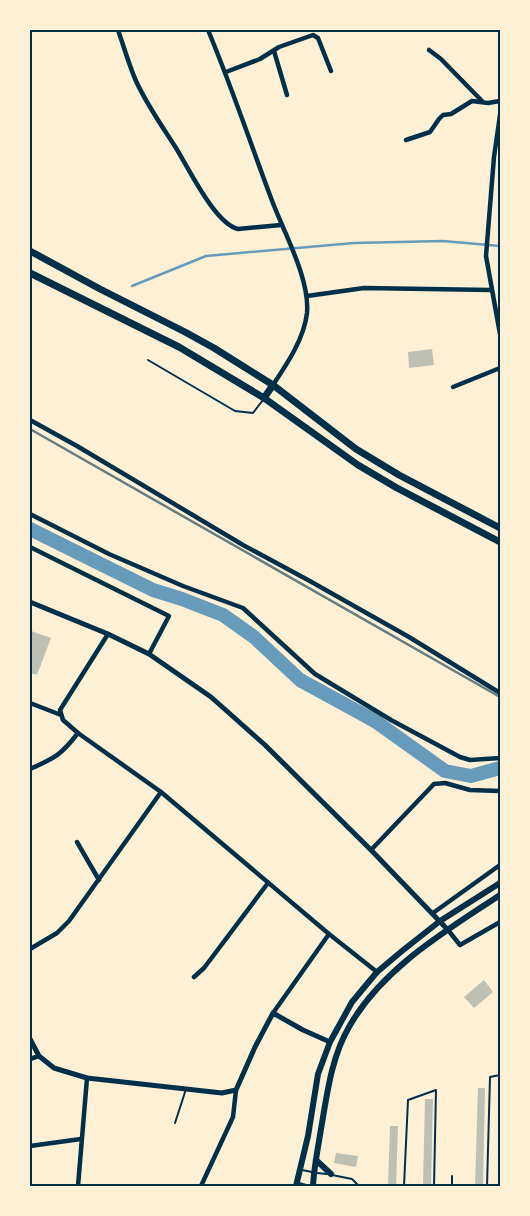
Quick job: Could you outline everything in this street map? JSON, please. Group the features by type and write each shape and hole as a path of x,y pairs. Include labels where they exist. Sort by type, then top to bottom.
{"highway":[{"path":"30,251 185,332 273,385 356,449 500,528"},
{"path":"30,273 180,347 264,398 358,465 397,488 500,542"},
{"path":"264,398 273,385"}],"main road":[{"path":"297,1184 318,1074 330,1042 352,1002 377,972 440,921 500,883"},
{"path":"312,1186 334,1063 348,1027 378,988 404,964 448,930 500,895"},
{"path":"316,1160 331,1174"}],"street":[{"path":"118,30 136,80 155,117 176,148 202,193 226,224 238,229 281,225"},
{"path":"208,30 226,72 281,225 287,236 307,296 307,314 302,332 273,385"},
{"path":"226,72 309,35 316,35 318,38 330,71"},
{"path":"429,50 441,59 483,102"},
{"path":"274,51 287,95"},
{"path":"406,140 430,132 443,115 451,114 472,101 493,103 500,101"},
{"path":"500,115 486,256 500,334"},
{"path":"494,162 500,163"},
{"path":"307,296 364,288 491,290"},
{"path":"453,387 500,368"},
{"path":"30,420 243,545 400,632 500,693"},
{"path":"30,514 118,558 183,586 243,608 315,674 391,720 460,757 470,760 500,758"},
{"path":"30,547 169,616 149,654"},
{"path":"30,602 108,634 149,654 211,697 265,745 371,850 440,921 460,945 500,922"},
{"path":"108,634 60,710 63,720 78,733 161,792 329,934 377,972"},
{"path":"30,703 61,715"},
{"path":"30,769 53,759 64,751 78,733"},
{"path":"371,850 434,784 442,783 470,790 500,792"},
{"path":"30,949 64,927 161,792"},
{"path":"77,842 99,880"},
{"path":"433,914 500,865"},
{"path":"194,977 204,968 268,883"},
{"path":"201,1186 231,1124 235,1110 236,1090 255,1047 273,1013 329,934"},
{"path":"273,1013 303,1030 330,1042"},
{"path":"30,1039 39,1056 54,1068 87,1078 222,1093 236,1090"},
{"path":"30,1059 39,1056"},
{"path":"78,1186 87,1078"},
{"path":"30,1146 81,1139"}],"lane":[{"path":"148,360 235,411 253,413 264,398"},
{"path":"487,1186 490,1077 500,1075"},
{"path":"175,1123 186,1089"},
{"path":"404,1186 408,1100 436,1090 434,1186"},
{"path":"300,1170 352,1179 358,1186"},
{"path":"452,1176 452,1186"},
{"path":"297,1184 312,1186"}],"building":[{"path":"432,349 434,365 409,368 408,352"},
{"path":"31,631 51,638 37,675 30,673"},
{"path":"484,980 493,992 474,1008 464,997"},
{"path":"478,1088 485,1088 483,1186 475,1186"},
{"path":"425,1099 433,1099 431,1186 423,1186"},
{"path":"390,1126 398,1126 396,1186 388,1186"},
{"path":"336,1153 358,1156 356,1167 334,1163"}],"waterway":[{"path":"132,286 206,256 354,243 443,241 500,246"},
{"path":"30,529 153,590 223,615 254,637 300,680 375,721 445,771 471,776 500,768"}],"railway":[{"path":"30,429 500,697"}]}
